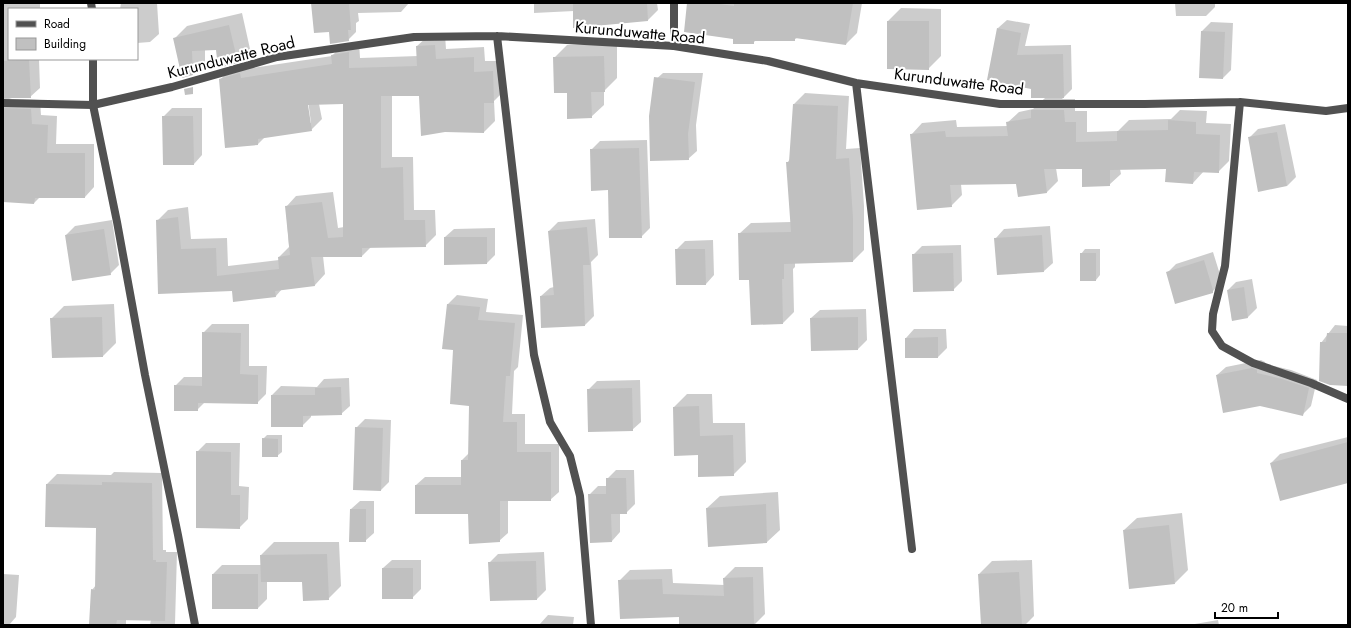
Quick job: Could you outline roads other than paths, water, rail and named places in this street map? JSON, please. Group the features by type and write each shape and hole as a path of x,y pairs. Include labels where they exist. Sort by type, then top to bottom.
{"street":[{"path":"674,3 674,46"},
{"path":"497,36 534,355 550,422 570,456 580,496 591,625"},
{"name":"Kurunduwatte Road","path":"3,103 93,105 172,87 277,57 414,37 497,36 674,46 768,62 856,82 1000,104 1145,104 1240,102 1326,111 1348,108"},
{"path":"93,60 93,105 195,625"},
{"path":"856,82 912,549"},
{"path":"1240,102 1225,266 1213,314 1212,331 1222,346 1253,363 1311,383 1348,399"}]}
